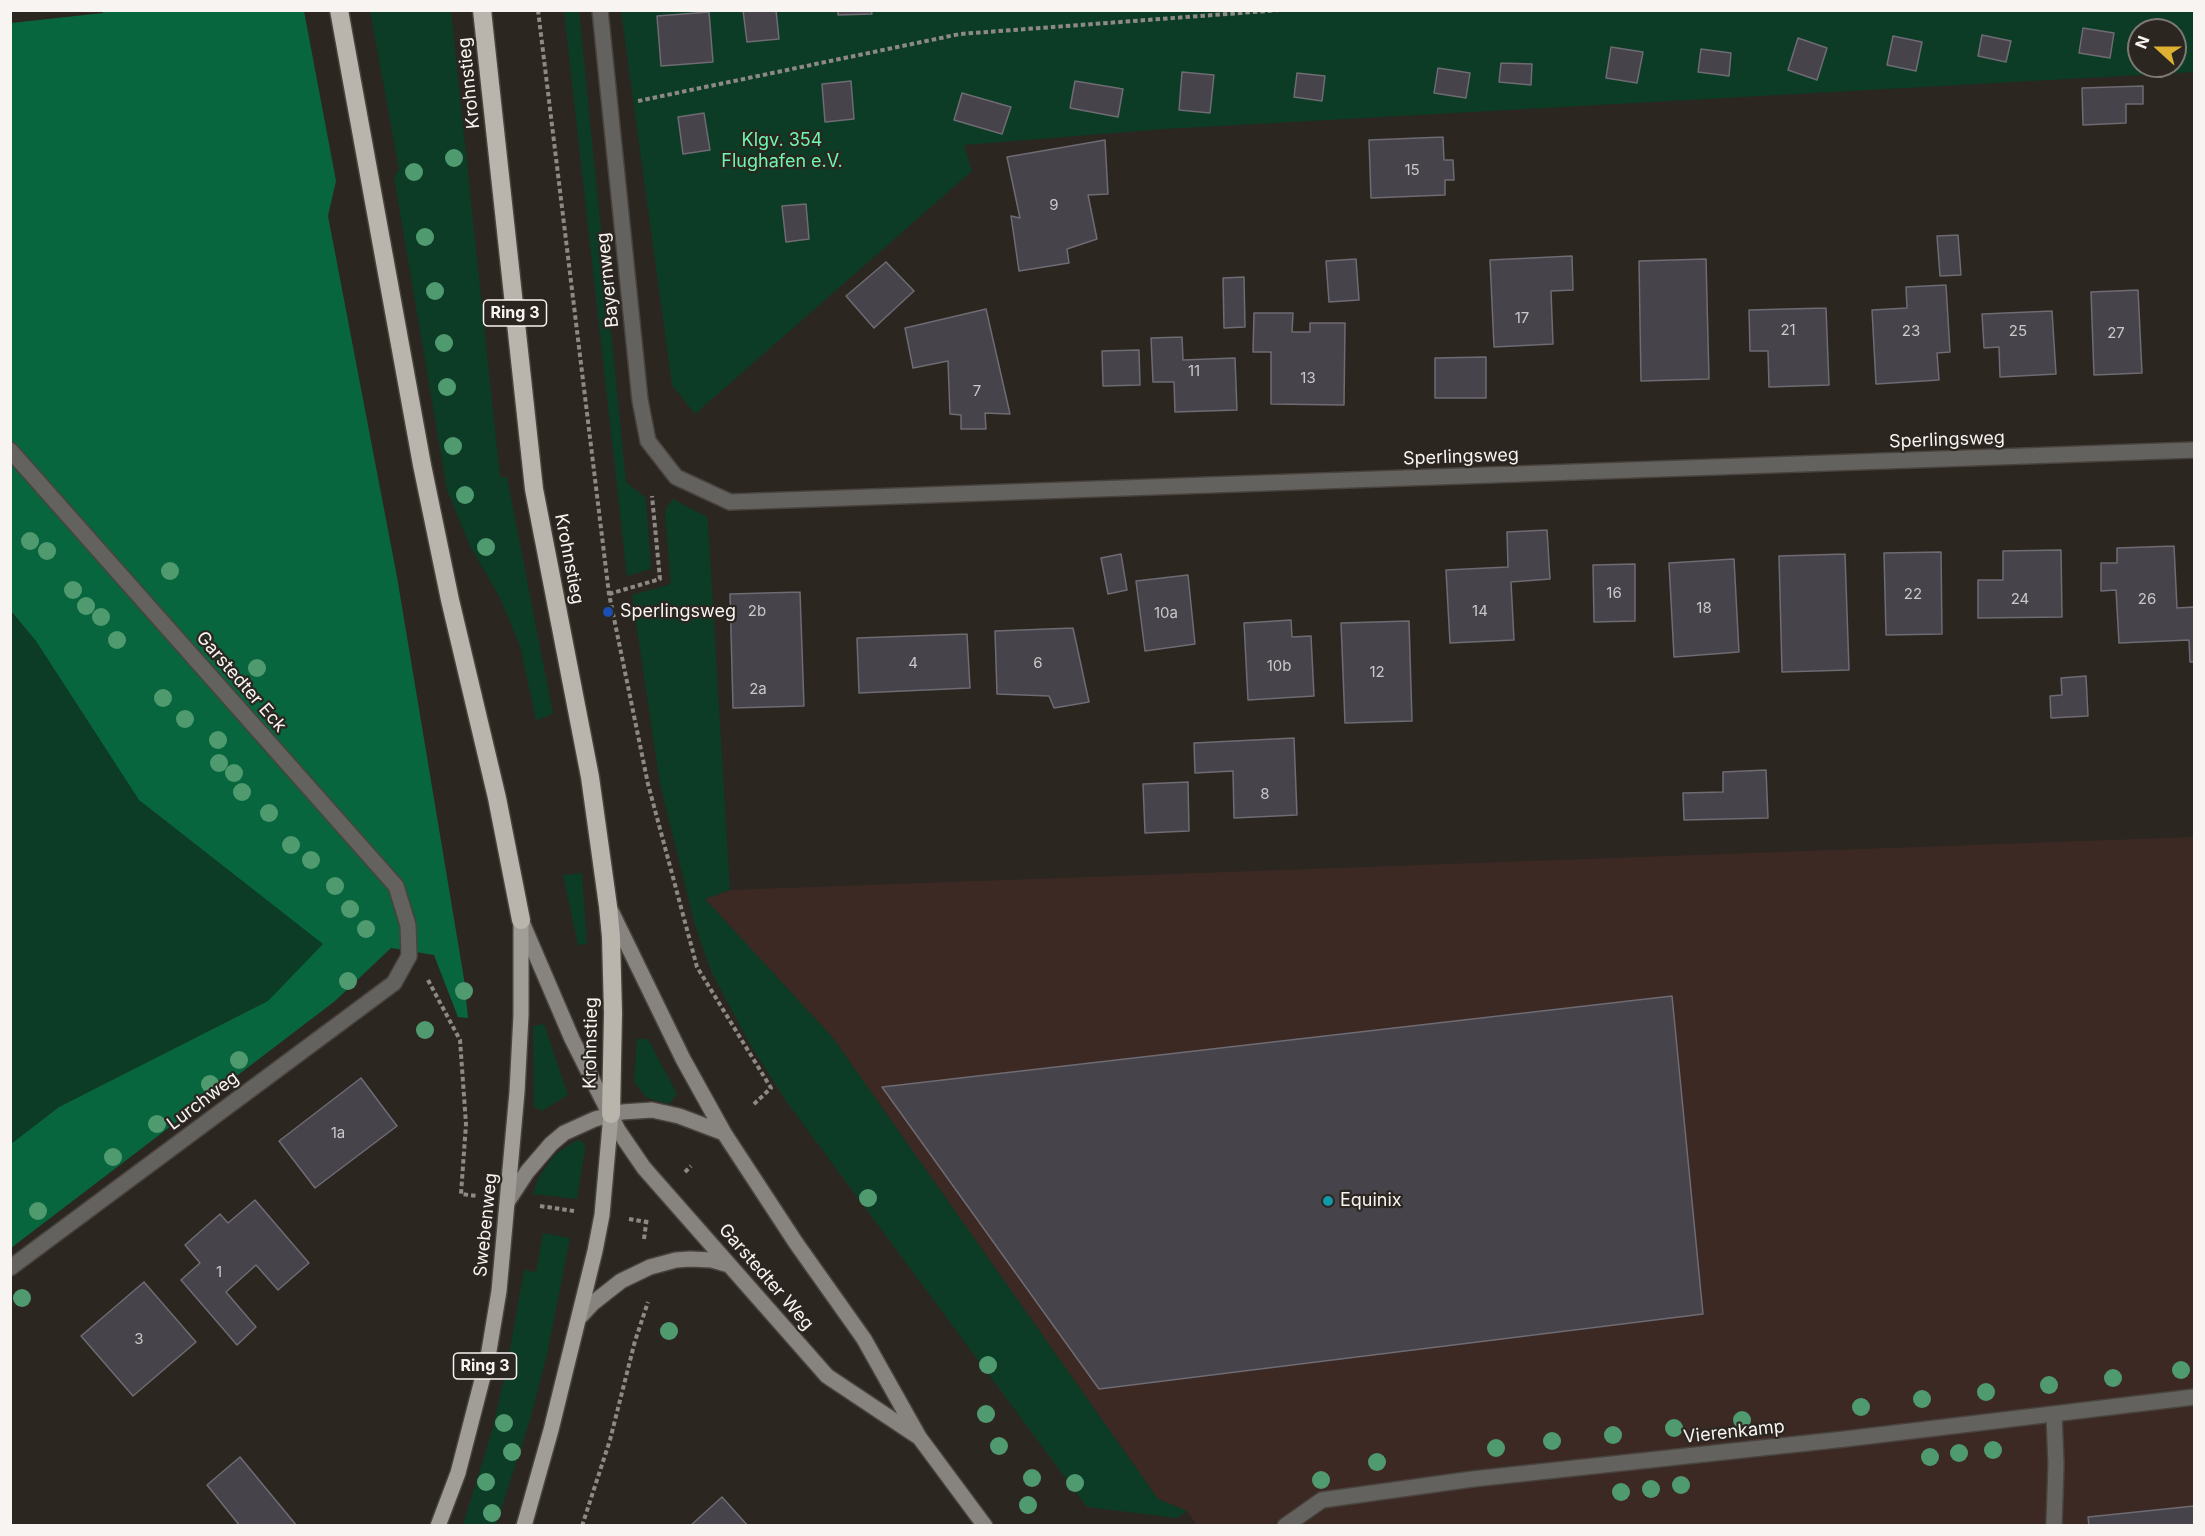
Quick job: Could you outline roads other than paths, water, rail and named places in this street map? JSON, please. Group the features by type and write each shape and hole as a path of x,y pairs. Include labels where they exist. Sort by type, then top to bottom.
{"highway":[{"name":"Ring 3","path":"339,10 422,465 450,600 497,798 521,920"},
{"name":"Krohnstieg","path":"482,10 534,489 590,777 608,906 613,1013 611,1114"}],"main road":[{"name":"Garstedter Weg","path":"608,906 678,1050 724,1133 790,1235 864,1339 919,1437 985,1526"},
{"name":"Garstedter Weg","path":"521,920 572,1039 618,1130 644,1168 827,1376 919,1437"},
{"name":"Swebenweg","path":"438,1526 458,1473 488,1357 499,1291 520,1037 521,920"},
{"path":"508,1200 539,1157 558,1139 578,1125 611,1114 635,1110 665,1112 724,1133"},
{"name":"Ring 3","path":"524,1526 581,1316 602,1215 611,1114"},
{"path":"581,1316 593,1303 621,1281 650,1267 690,1259 712,1260 729,1265"}],"street":[{"name":"Bayernweg","path":"600,10 640,400 648,441 676,477 730,502"},
{"name":"Garstedter Eck","path":"10,450 396,886 408,925 409,956"},
{"name":"Sperlingsweg","path":"730,502 2194,450"},
{"name":"Lurchweg","path":"10,1268 394,983 409,956"},
{"name":"Vierenkamp","path":"1285,1526 1322,1500 1473,1479 1845,1439 2194,1397"},
{"path":"2054,1414 2056,1464 2054,1526"}],"place":[{"name":"Sperlingsweg","path":"608,612"},
{"name":"Equinix","path":"1328,1201"}],"park label":[{"name":"Klgv. 354 Flughafen e.V.","path":"782,151"}]}
